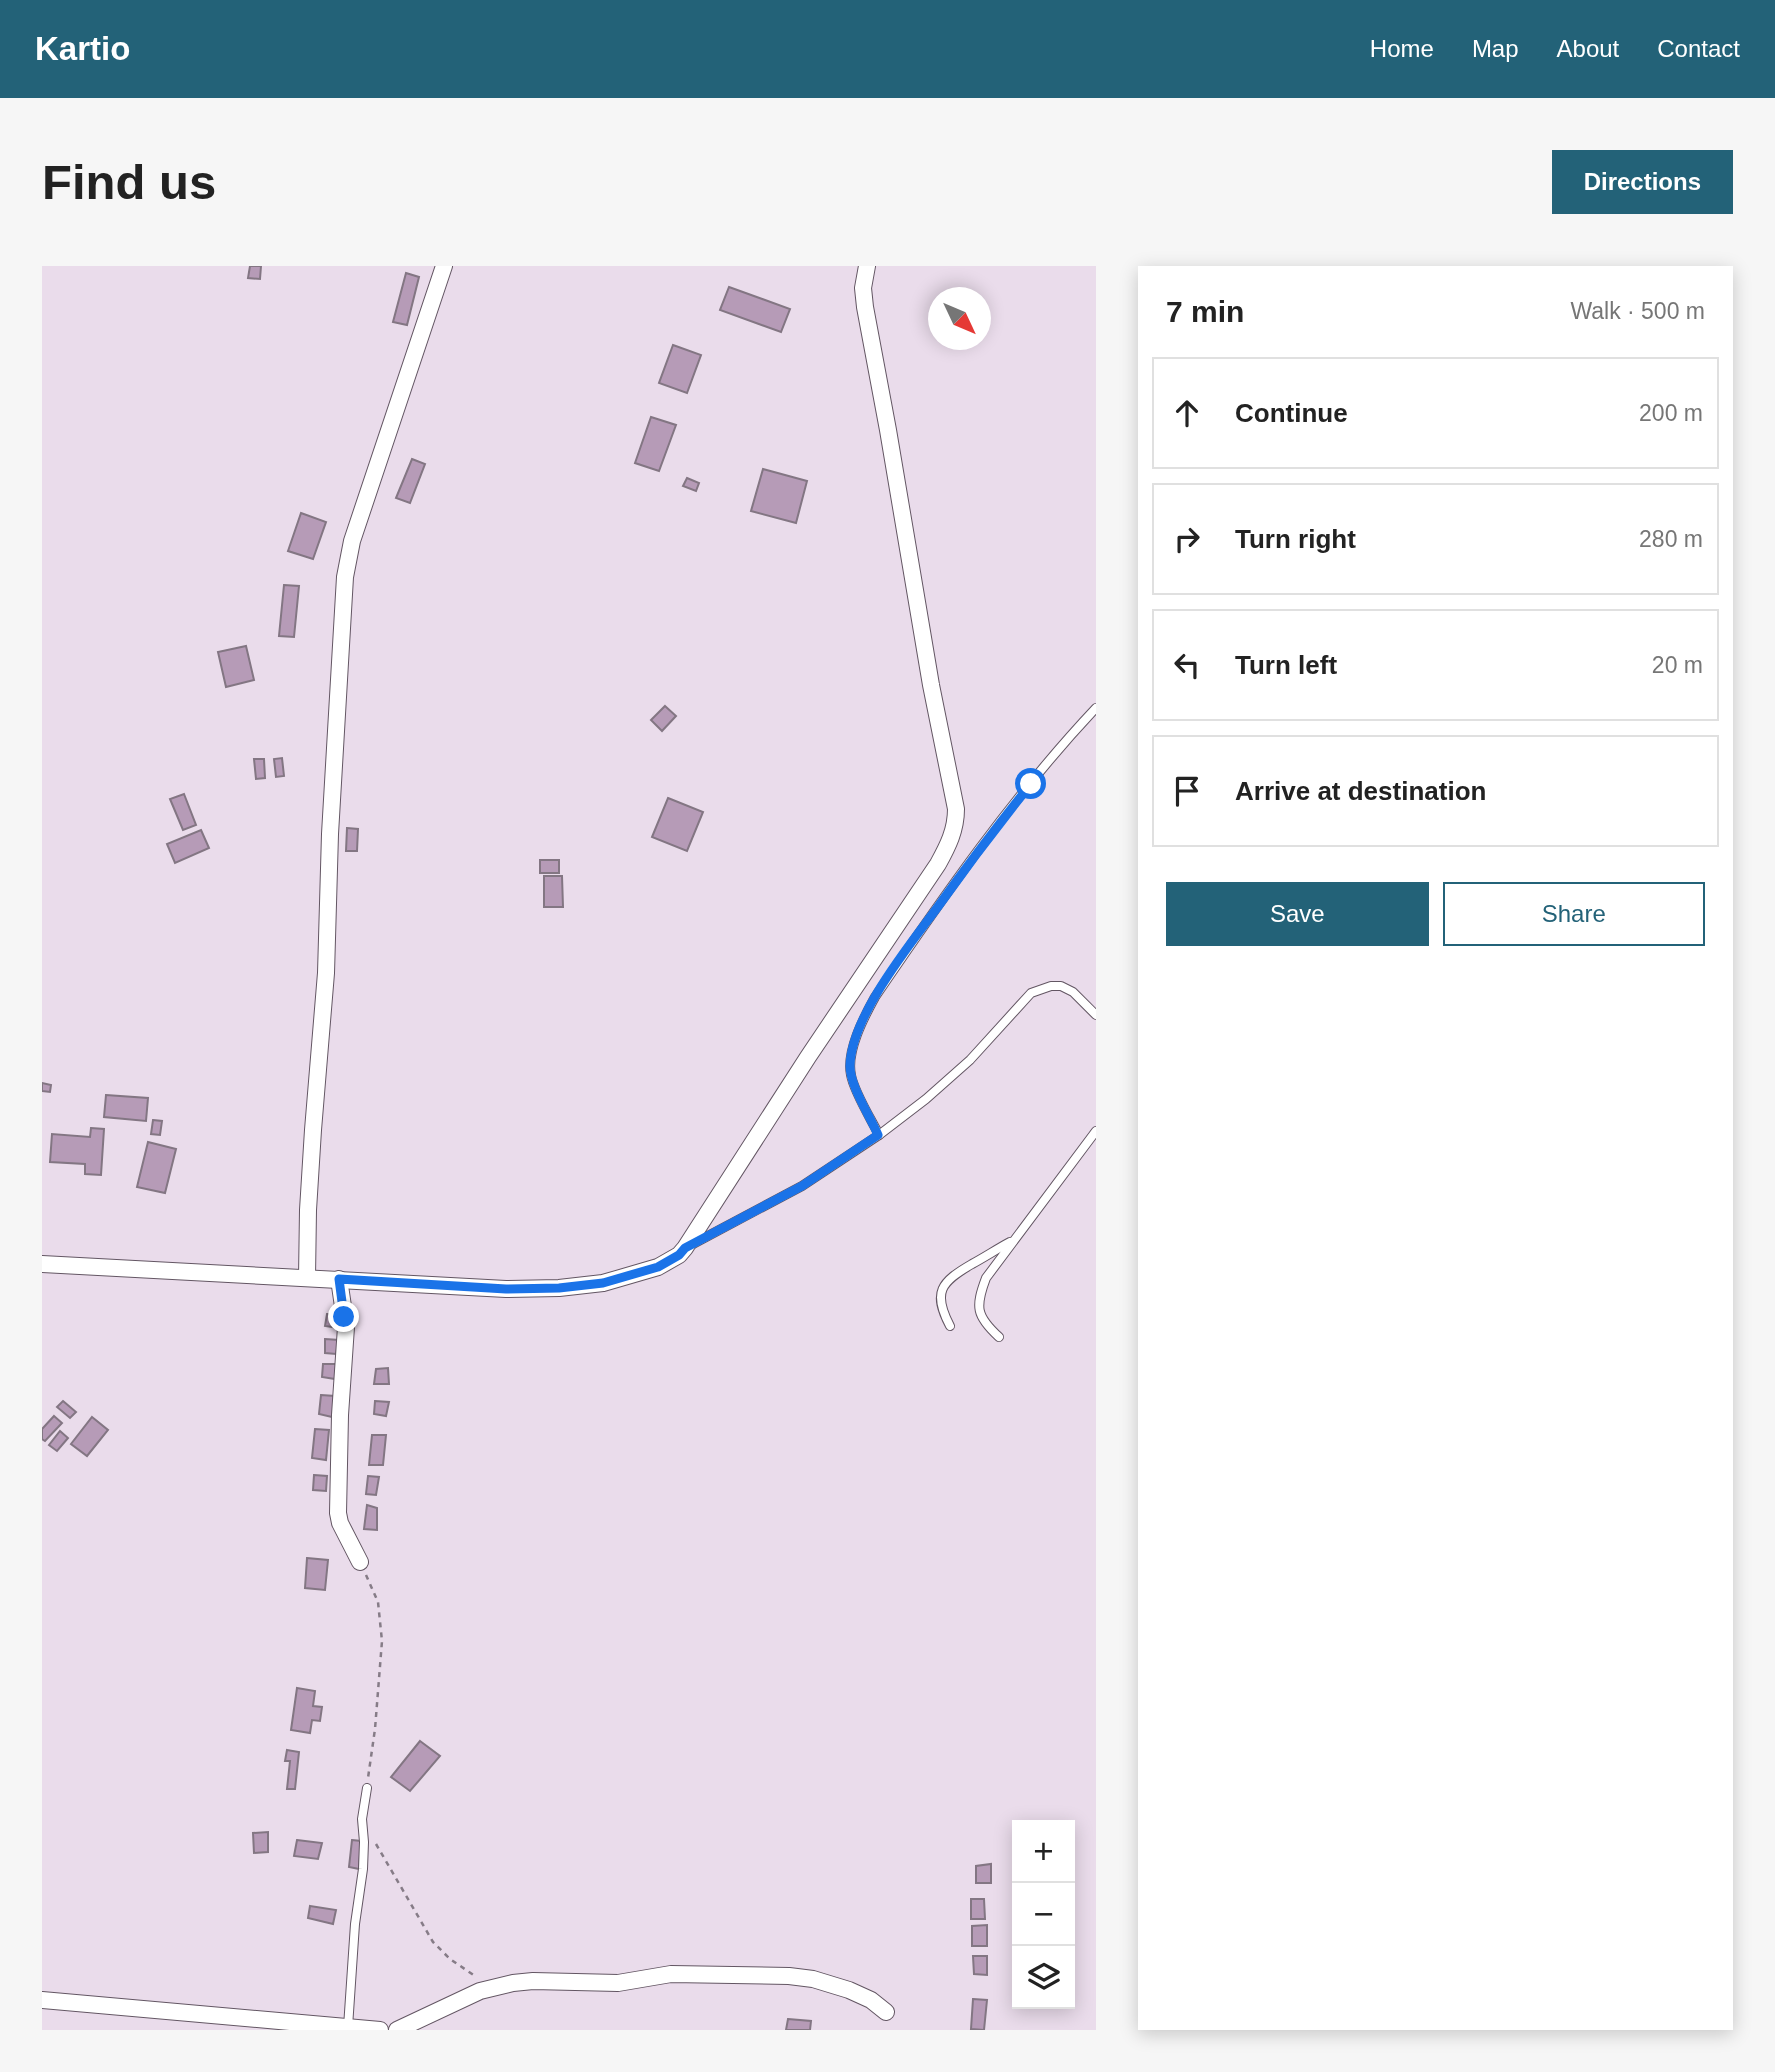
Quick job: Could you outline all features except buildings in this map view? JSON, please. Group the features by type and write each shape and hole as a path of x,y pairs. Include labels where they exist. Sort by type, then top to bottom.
{"street":[{"path":"307,1278 308,1210 326,973 330,834 345,577 352,541 444,266"},
{"path":"42,1264 506,1289 559,1288 603,1283 658,1267 679,1255 685,1248 808,1057 938,864 954,832 956,822 957,809 931,685 865,307 863,288 867,266"},
{"path":"339,1279 346,1327 340,1415 338,1513 340,1523 360,1562"},
{"path":"397,2030 493,1987 533,1981 618,1983 671,1974 789,1976 813,1979 872,2000 886,2012"},
{"path":"42,2000 380,2030"}],"lane":[{"path":"878,1135 851,1076 850,1063 861,1025 875,997 992,832 1096,708"},
{"path":"685,1248 802,1186 878,1135 926,1099 970,1060 1031,993 1051,986 1061,986 1073,992 1096,1015"},
{"path":"999,1337 984,1323 980,1314 978,1297 986,1278 1096,1131"},
{"path":"950,1326 942,1310 941,1294 946,1280 1014,1240"},
{"path":"348,2027 355,1924 365,1842 362,1819 367,1788"}],"path":[{"path":"360,1562 376,1595 382,1641 367,1788"},
{"path":"375,1842 433,1942 450,1959 493,1987"}],"route":[{"path":"344,1317 339,1279 506,1289 559,1288 603,1283 658,1267 679,1255 685,1248 802,1186 878,1135 851,1076 850,1063 861,1025 875,997 920,931 992,832 1031,784"}]}
